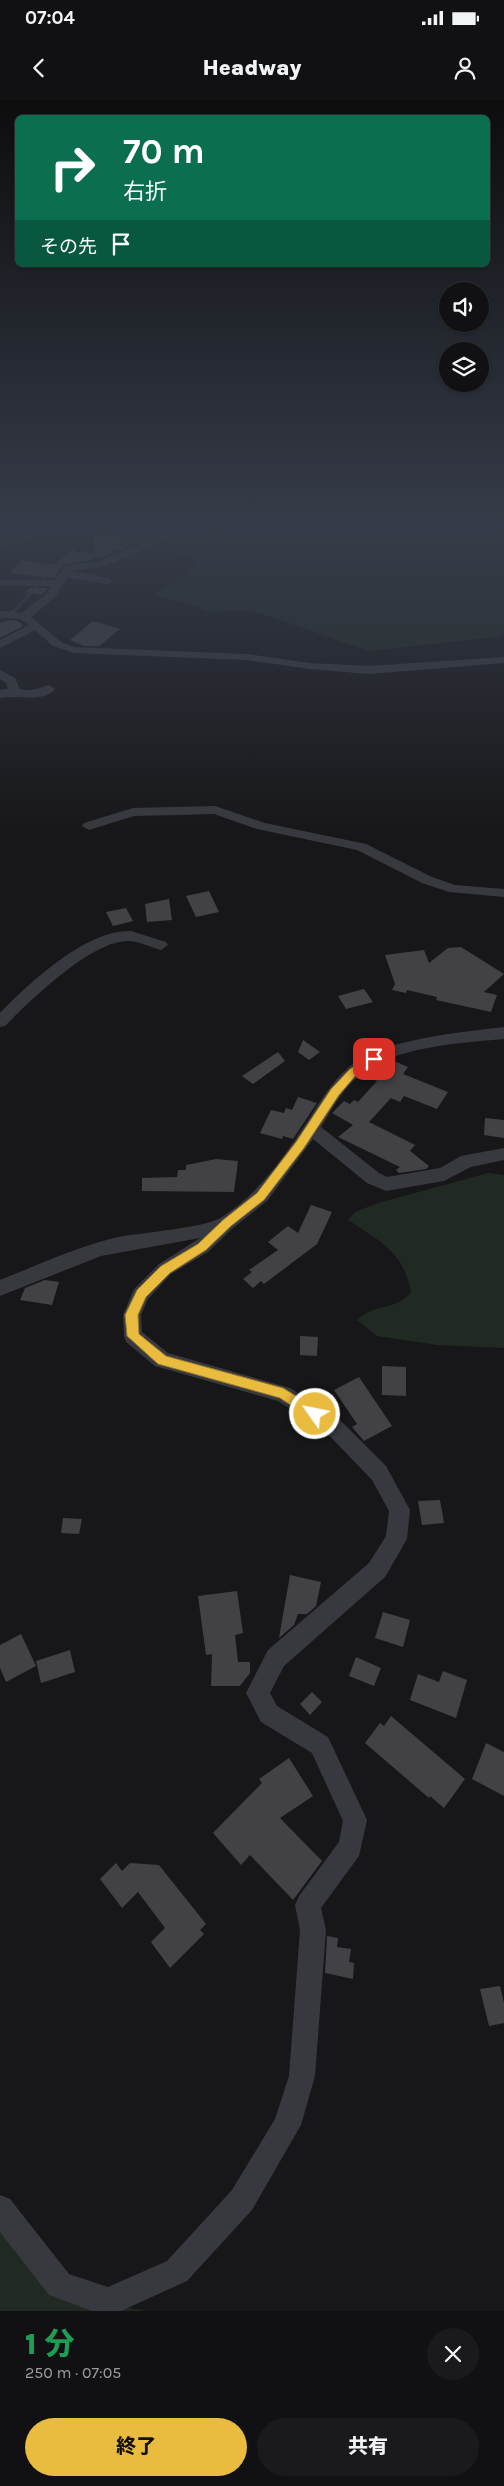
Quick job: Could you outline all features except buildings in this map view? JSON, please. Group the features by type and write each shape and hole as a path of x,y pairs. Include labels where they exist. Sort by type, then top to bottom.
{"street":[{"path":"0,645 31,628"},
{"path":"37,628 55,644 62,648 74,650 247,657 310,666 368,670 504,660"},
{"path":"0,674 11,681 15,691"},
{"path":"0,694 15,691 22,694 40,694 49,689"},
{"path":"89,826 133,812 215,810 262,826 361,847 427,880 454,888 504,893"},
{"path":"0,1022 19,1002 95,944 127,936 161,945"},
{"path":"0,2209 59,2285 108,2302 177,2271 242,2200 287,2125 302,2076 313,1930 308,1905 350,1847 355,1820 320,1745 270,1714 257,1693 276,1658 377,1570 396,1539 400,1510 379,1473 331,1424 283,1394 162,1360 133,1336 132,1315 141,1294 165,1269 202,1247 227,1223 260,1196 311,1128 335,1092 354,1072 374,1059 441,1040 504,1033"},
{"path":"311,1128 373,1178 386,1184 444,1174 467,1161 504,1154"},
{"path":"0,1288 28,1278 74,1256 116,1245 203,1231 227,1223"}],"shaded area":[{"path":"303,628 504,628 504,634 495,637 369,651"},
{"path":"488,1173 504,1175 504,1348 437,1345 377,1336 357,1320 371,1311 392,1305 405,1298 411,1292 408,1278 396,1257 388,1248 348,1220 355,1212 378,1203"},
{"path":"0,2223 53,2295 146,2311 0,2311"}],"route":[{"path":"315,1414 283,1394 162,1360 133,1336 132,1315 141,1294 165,1269 202,1247 227,1223 260,1196 300,1145 335,1092 354,1072 374,1059"}]}
